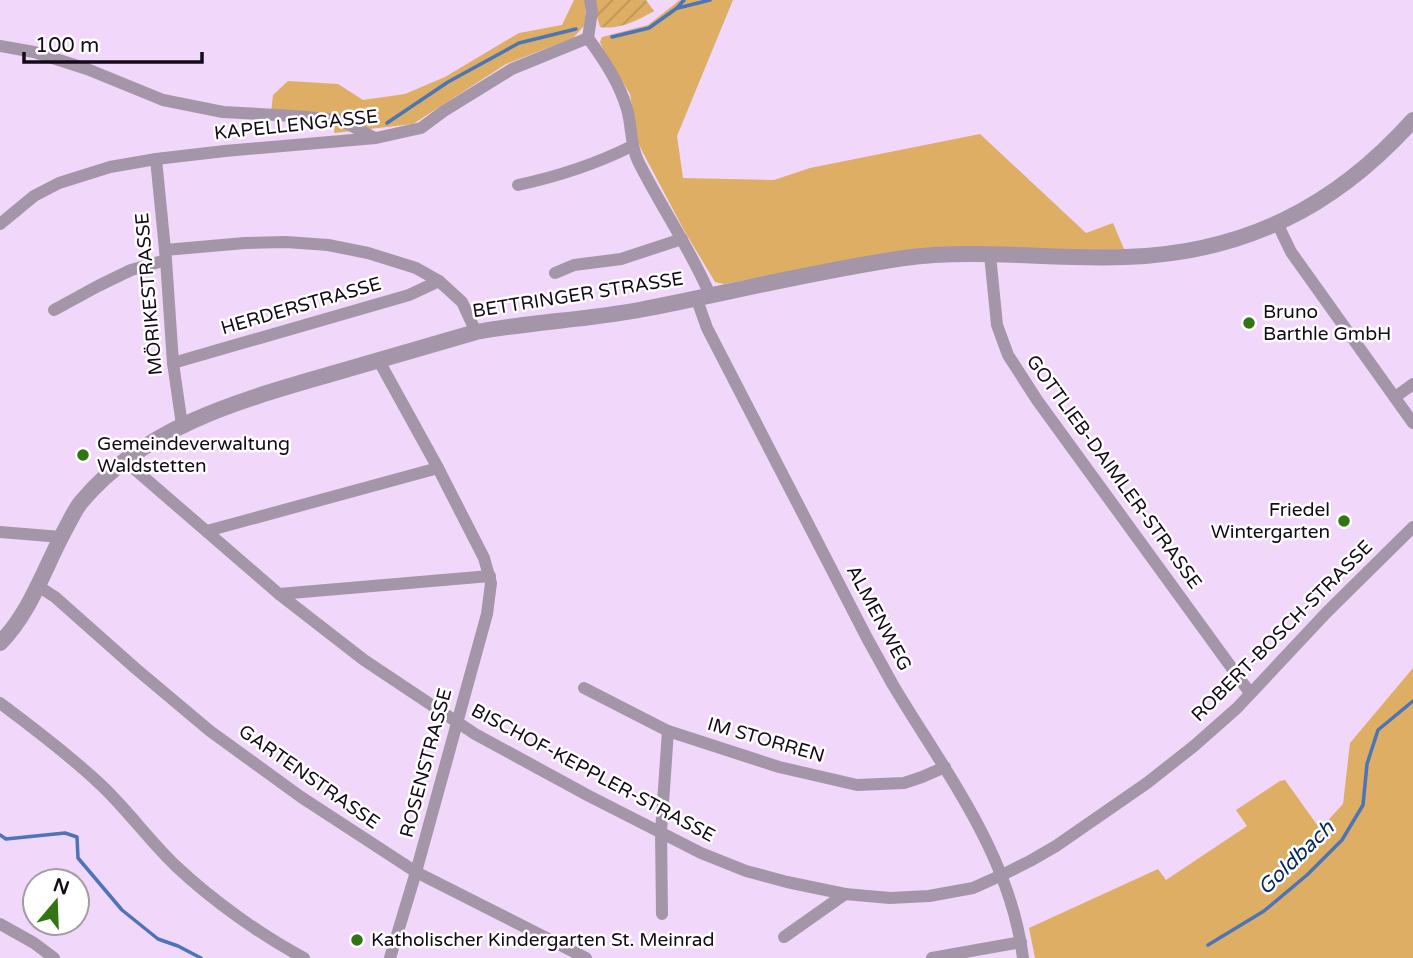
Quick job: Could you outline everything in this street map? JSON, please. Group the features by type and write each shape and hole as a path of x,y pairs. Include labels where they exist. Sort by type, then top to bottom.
{"street":[{"path":"588,38 592,11 590,0"},
{"name":"KAPELLENGASSE","path":"0,224 34,196 59,183 110,167 225,151 376,138 421,128 512,69 588,38"},
{"name":"ALMENWEG","path":"588,38 620,88 628,111 632,146 638,161 702,276 707,328 848,602 894,685 976,819 1002,876 1023,958"},
{"path":"0,46 34,52 87,69 163,100 223,112 340,120 376,138"},
{"name":"BETTRINGER STRASSE","path":"0,643 24,611 79,504 101,480 124,460 183,425 250,397 476,331 579,320 906,258 949,254 1127,257 1174,253 1217,245 1278,225 1312,206 1391,145 1413,120"},
{"path":"518,185 555,177 603,160 632,146"},
{"name":"MÖRIKESTRASSE","path":"156,159 173,363 183,425"},
{"path":"1278,225 1291,252 1413,423"},
{"path":"555,273 575,265 621,259 682,239"},
{"path":"54,310 98,286 166,255 245,243 286,242 328,245 368,253 416,268 439,281 462,302 476,331"},
{"name":"GOTTLIEB-DAIMLER-STRASSE","path":"990,255 997,325 1008,355 1037,400 1250,694"},
{"name":"HERDERSTRASSE","path":"173,363 409,295 439,281"},
{"path":"279,594 490,576 484,558 438,468 379,361"},
{"path":"1395,397 1413,384"},
{"name":"BISCHOF-KEPPLER-STRASSE","path":"124,460 279,594 364,660 457,723 701,853 746,871 787,882 845,894 890,898 929,896 973,888 1002,876"},
{"path":"207,531 438,468"},
{"name":"ROBERT-BOSCH-STRASSE","path":"1002,876 1056,846 1147,783 1194,746 1250,694 1327,612 1413,527"},
{"path":"0,532 61,537"},
{"name":"ROSENSTRASSE","path":"390,958 486,614 490,576"},
{"name":"GARTENSTRASSE","path":"38,586 55,597 210,732 301,797 416,872 586,958"},
{"name":"IM STORREN","path":"584,688 668,730 779,767 857,785 904,783 945,767"},
{"path":"0,703 48,738 101,785 177,867 197,884 226,908 304,958"},
{"path":"662,914 661,832 668,730"},
{"path":"784,937 845,894"},
{"path":"0,924 54,958"},
{"path":"932,958 1021,942"},
{"path":"34,943 38,958"}],"shaded area":[{"path":"574,0 587,0 584,26 573,38 506,64 413,124 334,133 336,116 271,113 273,95 288,81 338,84 363,100 405,94 445,77 519,33 562,25"},
{"path":"595,0 646,0 654,11 622,26 600,27"},
{"path":"680,0 733,0 677,136 683,178 774,180 810,168 980,134 1086,233 1113,223 1124,249 819,266 724,284 715,282 641,149 630,94 600,42 602,37 648,25"},
{"path":"1413,668 1413,958 1035,958 1029,928 1158,869 1166,880 1247,826 1236,810 1280,781 1285,780 1320,829 1343,804 1350,743"}],"waterway":[{"path":"612,37 649,28 684,0"},
{"path":"678,8 710,0"},
{"path":"387,123 448,82 519,43 576,29"},
{"name":"Goldbach","path":"1208,945 1264,911 1307,875 1342,840 1363,805 1367,764 1378,730 1413,701"},
{"path":"0,835 6,839 65,833 77,837 78,858 122,910 158,939 201,958"}],"place":[{"name":"Bruno Barthle GmbH","path":"1249,323"},
{"name":"Gemeindeverwaltung Waldstetten","path":"83,455"},
{"name":"Friedel Wintergarten","path":"1344,521"},
{"name":"Katholischer Kindergarten St. Meinrad","path":"357,940"}]}
